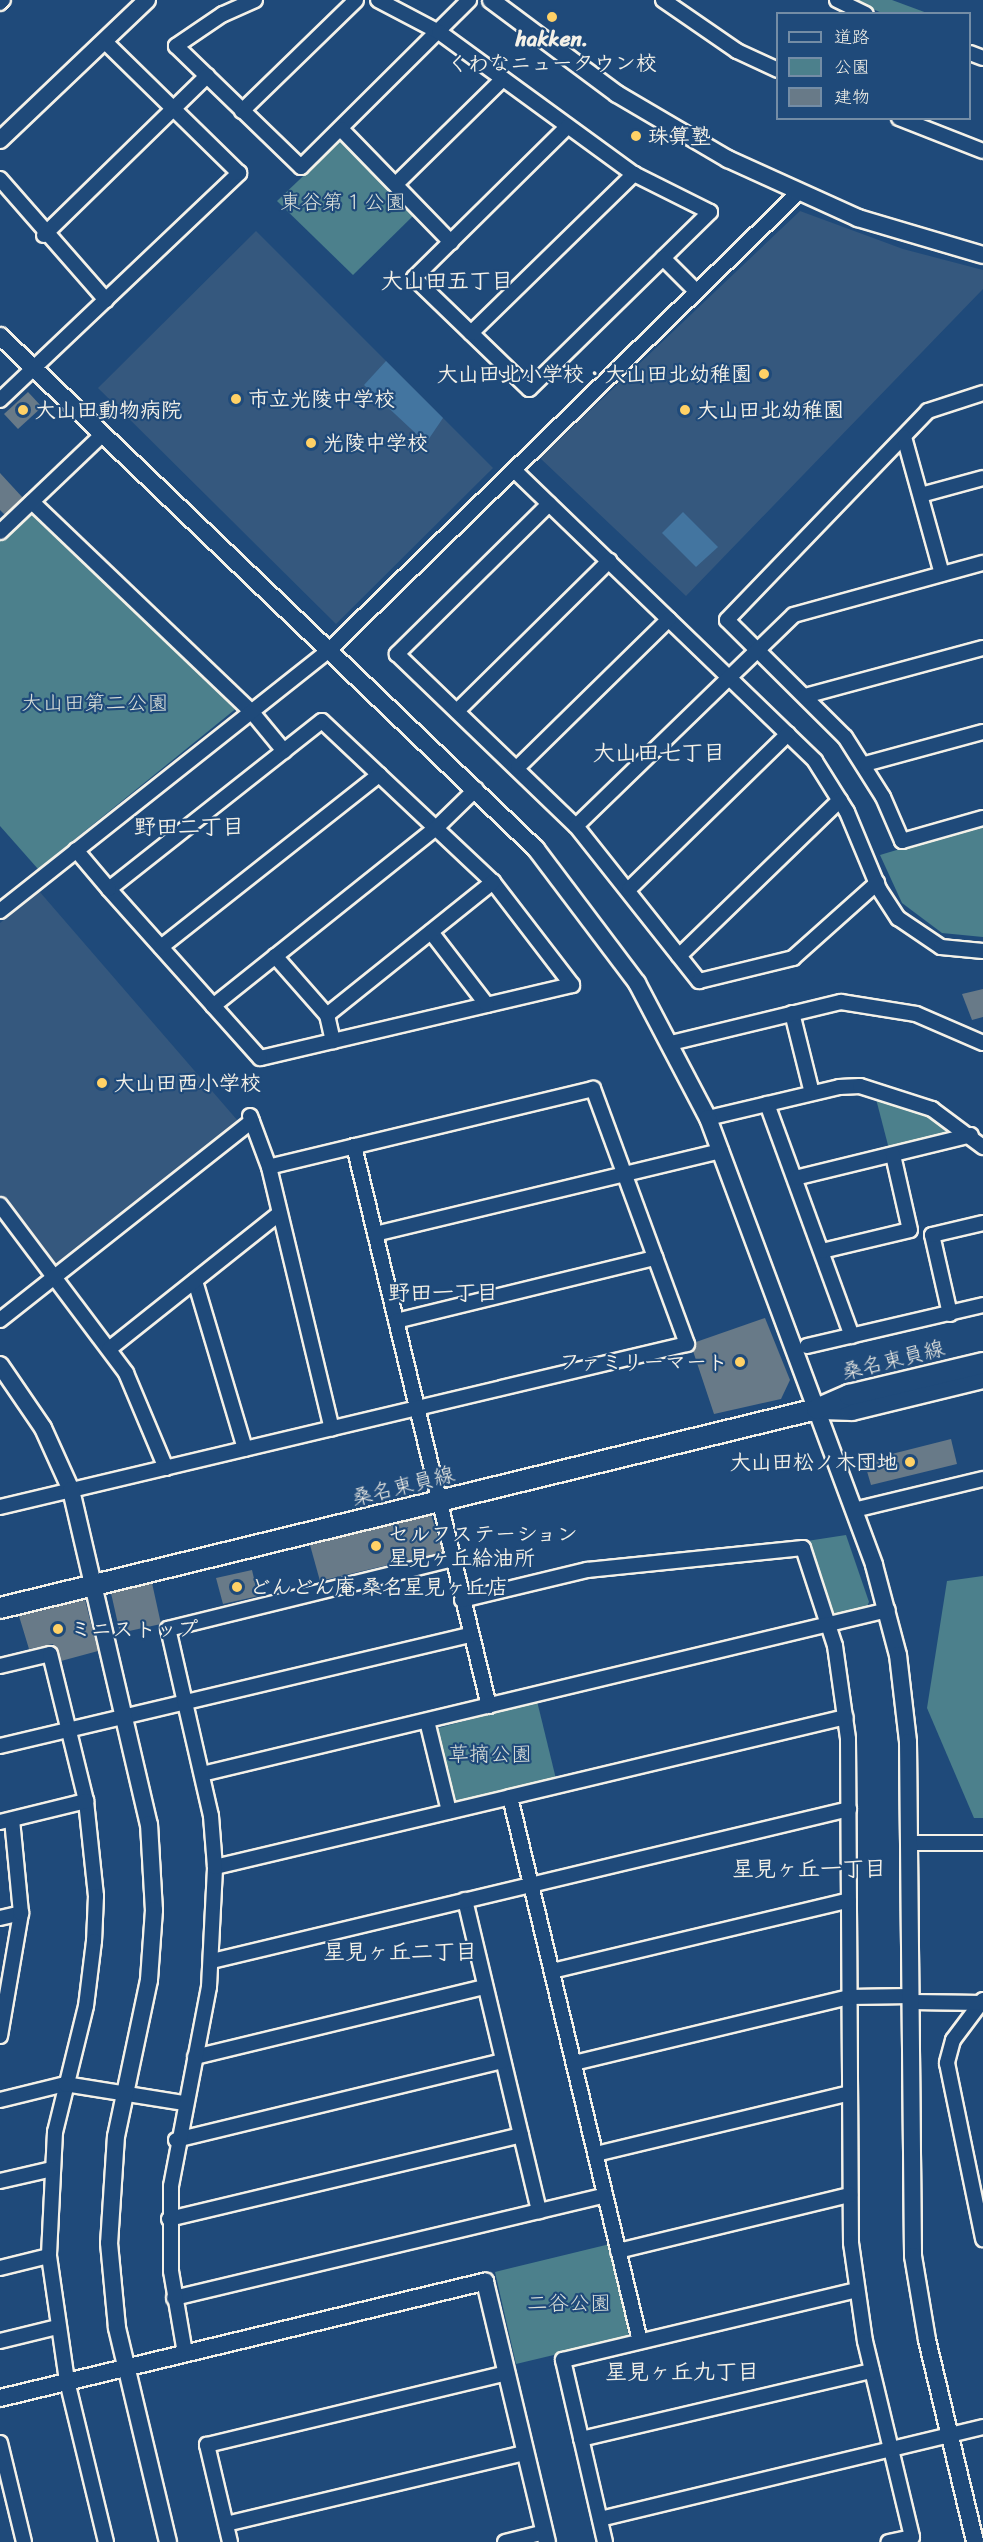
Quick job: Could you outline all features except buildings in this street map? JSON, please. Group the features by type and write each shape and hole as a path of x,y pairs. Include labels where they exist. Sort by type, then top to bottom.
{"main road":[{"name":"桑名東員線","path":"0,1608 817,1409 849,1395 983,1363"},
{"name":"桑名東員線","path":"817,1409 852,1410 983,1378"}],"street":[{"path":"0,3 3,0"},
{"path":"0,140 147,0"},
{"path":"255,0 223,14 176,46 301,167 469,0"},
{"path":"242,111 356,0"},
{"path":"378,0 439,32 634,174 710,212 529,389 414,278 568,126"},
{"path":"491,0 668,127 798,193 894,231 983,255"},
{"path":"663,0 737,51 776,70"},
{"path":"837,0 862,12"},
{"path":"0,400 238,173 104,41"},
{"path":"44,235 207,76"},
{"path":"396,184 502,80"},
{"path":"904,120 983,151"},
{"path":"341,129 452,242"},
{"path":"471,333 634,174"},
{"path":"0,179 44,235 106,300"},
{"path":"0,911 329,650 798,193"},
{"path":"663,258 696,291"},
{"path":"0,336 476,789 536,849 596,924 671,1043 708,1118 854,1510 888,1610 904,1697 910,1843 913,2256 918,2301 975,2542"},
{"path":"983,393 932,407 727,620 805,696 865,764 902,841 983,818"},
{"path":"0,532 103,434"},
{"path":"904,437 942,574"},
{"path":"514,470 730,676 823,771 840,800 891,910 915,934 951,950 983,951"},
{"path":"921,495 983,478"},
{"path":"32,501 251,711 284,751"},
{"path":"549,504 397,654 518,767 576,826 699,981 794,958 877,883"},
{"path":"457,711 609,561"},
{"path":"576,826 756,649 794,615 983,563"},
{"path":"518,767 669,619"},
{"path":"805,696 983,648"},
{"path":"76,850 109,889 260,1058 572,985 493,882 322,721 109,889"},
{"path":"865,764 983,732"},
{"path":"629,890 788,734"},
{"path":"161,947 379,775"},
{"path":"213,1006 435,829 476,789"},
{"path":"679,956 840,800"},
{"path":"327,1016 493,882"},
{"path":"431,932 487,1005"},
{"path":"275,956 327,1016 333,1041"},
{"path":"671,1043 841,1002 864,1003 927,1017 983,1043"},
{"path":"792,1013 812,1093"},
{"path":"708,1118 849,1086 887,1092 932,1109 971,1135 983,1147"},
{"path":"0,1507 687,1344 593,1089 269,1167"},
{"path":"767,1104 852,1336"},
{"path":"0,1320 251,1119 269,1167 332,1429"},
{"path":"795,1178 971,1135"},
{"path":"354,1146 489,1706"},
{"path":"375,1234 721,1150"},
{"path":"822,1251 910,1230 893,1155"},
{"path":"0,1205 56,1275 126,1373 166,1468"},
{"path":"109,1349 280,1213"},
{"path":"950,1314 932,1235 983,1223"},
{"path":"396,1321 656,1258"},
{"path":"195,1281 246,1449"},
{"path":"807,1346 983,1305"},
{"path":"0,1365 44,1428 71,1490 127,1714 149,1824 154,1910 149,1980 125,2094 108,2214 113,2295 126,2367 168,2542"},
{"path":"854,1510 983,1479"},
{"path":"462,1600 587,1570 803,1548 830,1624 846,1717 849,1809 850,2195 856,2290 872,2371 912,2537 889,2542"},
{"path":"185,2353 174,2298 169,2219 176,2140 195,2057 212,1961 215,1867 202,1774 168,1629 453,1559"},
{"path":"202,1774 888,1610"},
{"path":"0,1746 185,1700 471,1635"},
{"path":"0,1666 50,1654 86,1801 96,1896 94,1941 86,2006 65,2084 52,2169 49,2256 57,2327 67,2381 106,2542"},
{"path":"215,1867 846,1717"},
{"path":"427,1721 449,1811"},
{"path":"510,1797 640,2341"},
{"path":"0,2036 21,1913 6,1821 86,1801"},
{"path":"212,1961 849,1809"},
{"path":"910,1843 983,1844"},
{"path":"465,1900 539,2211"},
{"path":"552,1971 849,1900"},
{"path":"0,1918 21,1913"},
{"path":"195,2057 485,1987"},
{"path":"574,2063 849,1996 982,2002"},
{"path":"982,2002 953,2040 947,2063 983,2239"},
{"path":"176,2140 503,2061"},
{"path":"0,2100 65,2084 184,2103"},
{"path":"596,2154 850,2093"},
{"path":"169,2219 521,2135"},
{"path":"0,2181 52,2169"},
{"path":"174,2298 605,2195"},
{"path":"618,2251 850,2195"},
{"path":"0,2268 49,2256"},
{"path":"0,2398 485,2282 546,2537 505,2542"},
{"path":"605,2542 563,2360 856,2290"},
{"path":"0,2341 57,2327"},
{"path":"581,2439 872,2371"},
{"path":"230,2542 207,2445 506,2373"},
{"path":"600,2519 983,2427"},
{"path":"0,2443 5,2486 24,2542"},
{"path":"226,2524 525,2453"}],"shaded area":[{"name":"大山田北小学校・大山田北幼稚園","path":"800,211 903,249 983,270 983,289 686,596 540,458"},
{"name":"光陵中学校","path":"256,231 493,468 336,624 98,388"},
{"path":"386,361 443,418 426,443 364,385"},
{"path":"683,512 718,547 696,567 662,533"},
{"name":"大山田西小学校","path":"39,891 238,1121 59,1263 54,1263 0,1195 0,923"}],"green space":[{"path":"852,0 892,0 924,12 880,12"},
{"name":"東谷第１公園","path":"340,141 345,141 416,213 353,275 277,201"},
{"name":"大山田第二公園","path":"29,511 238,707 38,869 0,826 0,539"},
{"path":"983,824 983,937 942,933 902,903 880,855"},
{"path":"875,1095 913,1105 958,1131 889,1149"},
{"path":"846,1535 869,1602 866,1609 837,1616 832,1614 807,1541"},
{"path":"983,1576 983,1818 974,1818 927,1708 947,1581"},
{"name":"草摘公園","path":"537,1701 556,1779 459,1802 454,1799 435,1729"},
{"name":"二谷公園","path":"610,2244 629,2337 516,2364 495,2272"}],"place":[{"name":"hakken. くわなニュータウン校","path":"552,17"},
{"name":"珠算塾","path":"636,136"},
{"name":"大山田北小学校・大山田北幼稚園","path":"764,374"},
{"name":"市立光陵中学校","path":"236,399"},
{"name":"大山田動物病院","path":"23,410"},
{"name":"大山田北幼稚園","path":"685,410"},
{"name":"光陵中学校","path":"311,443"},
{"name":"大山田西小学校","path":"102,1083"},
{"name":"ファミリーマート","path":"740,1362"},
{"name":"大山田松ノ木団地","path":"910,1462"},
{"name":"セルフステーション 星見ヶ丘給油所","path":"376,1546"},
{"name":"どんどん庵 桑名星見ヶ丘店","path":"237,1587"},
{"name":"ミニストップ","path":"58,1629"}],"district":[{"name":"大山田五丁目","path":"447,281"},
{"name":"大山田七丁目","path":"659,753"},
{"name":"野田二丁目","path":"189,827"},
{"name":"野田一丁目","path":"443,1293"},
{"name":"星見ヶ丘一丁目","path":"809,1869"},
{"name":"星見ヶ丘二丁目","path":"400,1952"},
{"name":"星見ヶ丘九丁目","path":"682,2372"}]}
